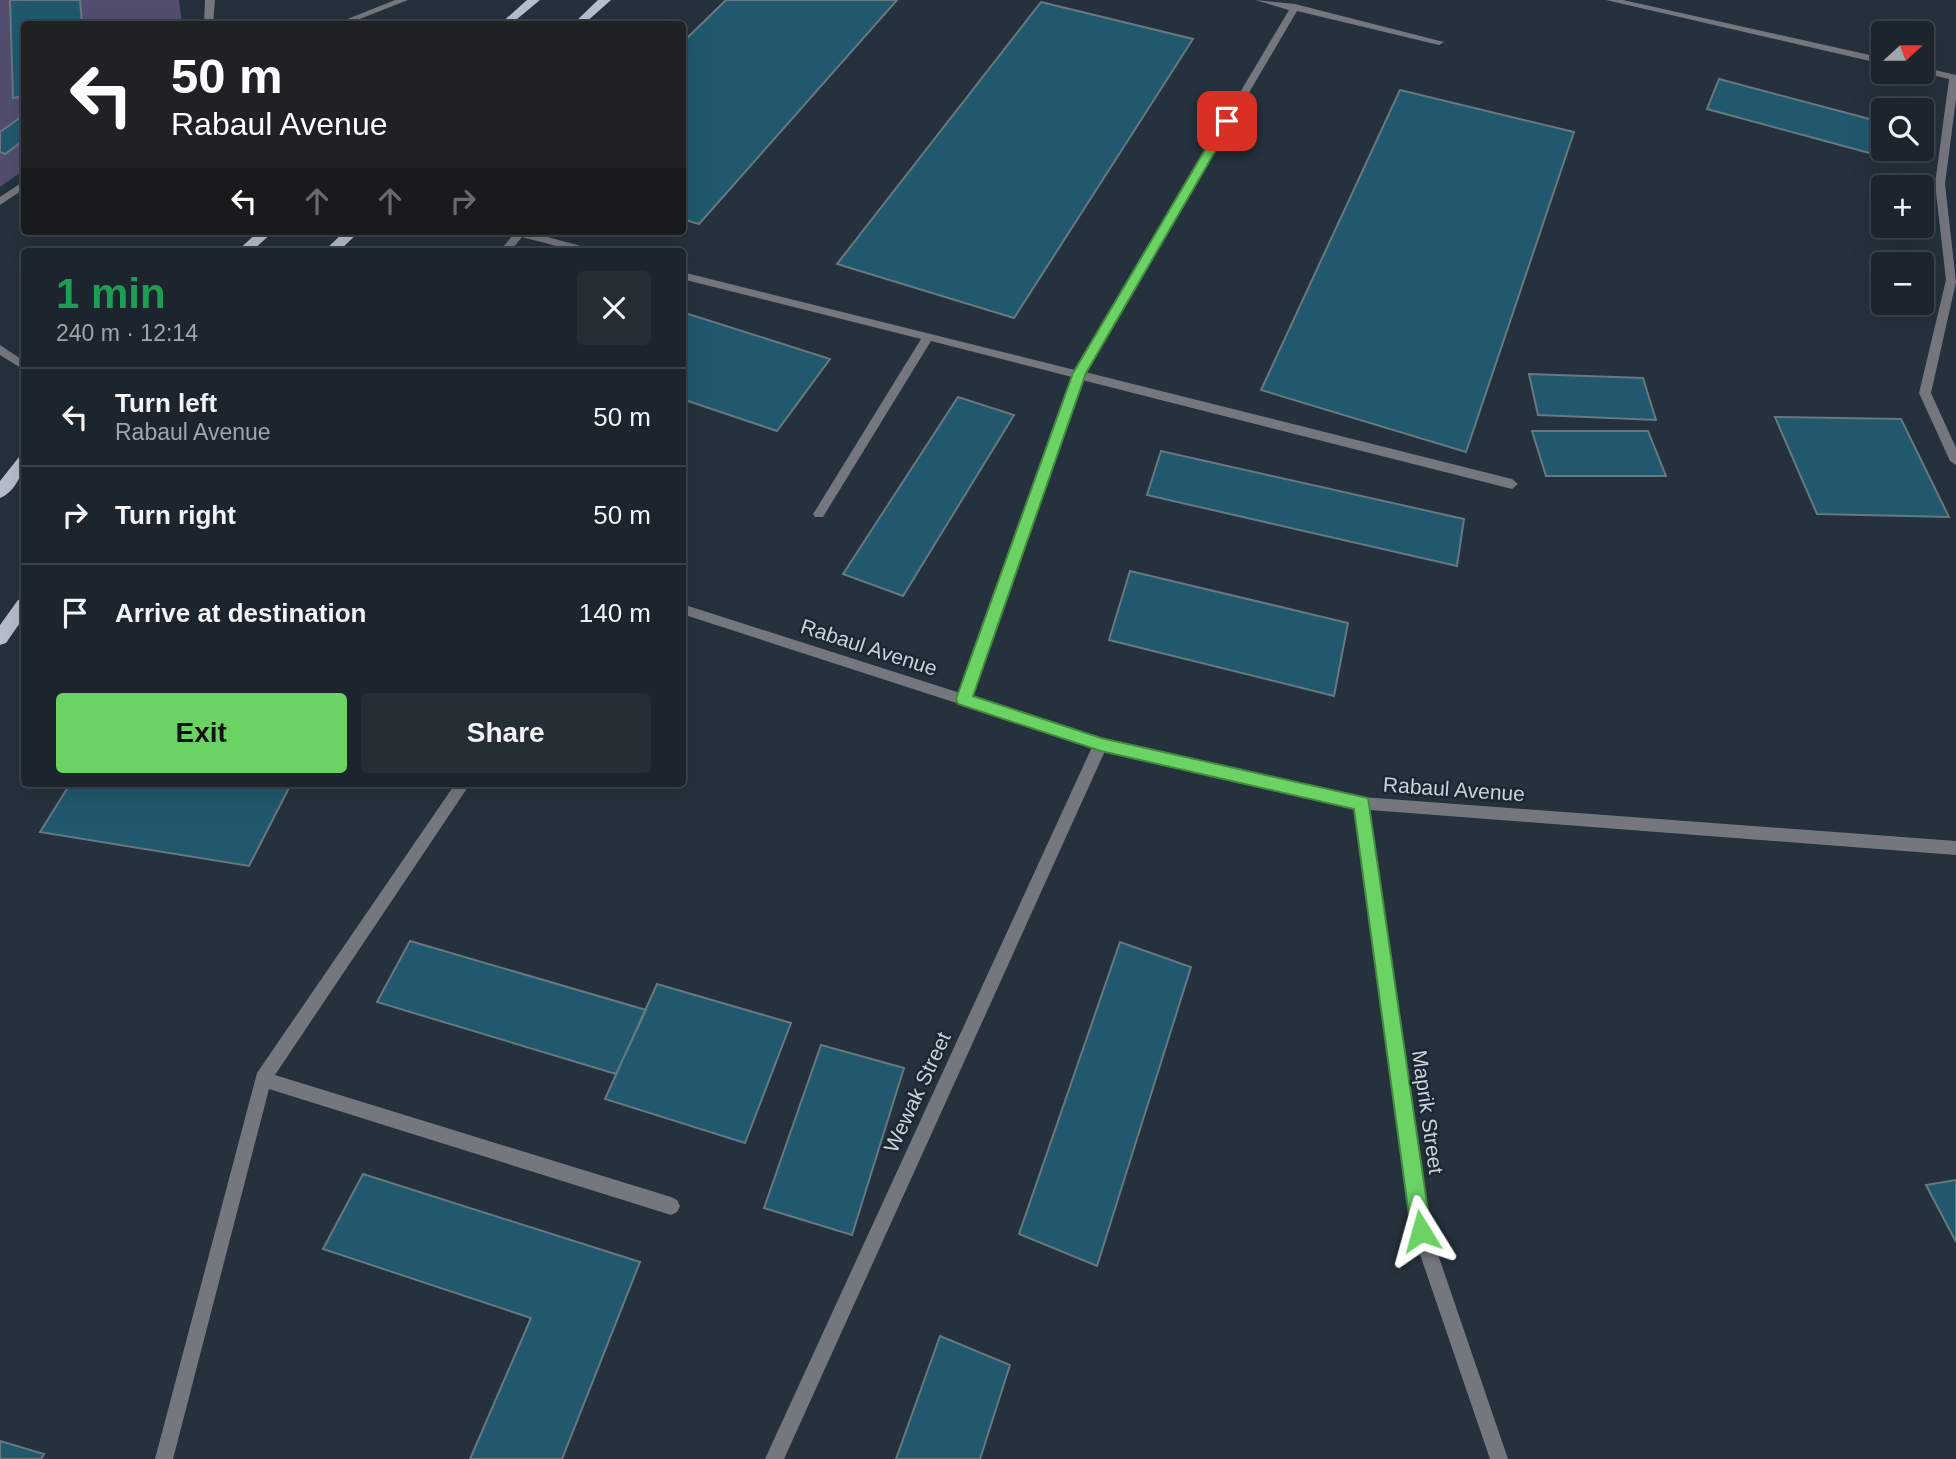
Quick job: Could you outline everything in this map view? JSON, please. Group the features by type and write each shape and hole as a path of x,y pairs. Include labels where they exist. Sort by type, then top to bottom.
{"main road":[{"path":"509,21 534,0"},
{"path":"581,21 605,0"},
{"path":"248,248 262,235"},
{"path":"334,248 349,235"},
{"path":"0,492 21,465"},
{"path":"0,638 21,609"}],"street":[{"path":"209,21 210,0"},
{"path":"348,21 403,0"},
{"path":"1260,0 1439,42"},
{"path":"1611,0 1871,58"},
{"path":"964,699 1079,373 1295,7"},
{"path":"1934,73 1955,78 1940,184 1954,281 1925,393 1956,461"},
{"path":"0,202 21,186"},
{"path":"528,235 577,248"},
{"path":"686,276 1512,484"},
{"path":"819,514 927,338"},
{"path":"0,349 21,364"},
{"name":"Rabaul Avenue","path":"686,610 1101,744 1362,803 1956,848"},
{"name":"Wewak Street","path":"774,1459 1101,744"},
{"path":"164,1459 263,1079 461,787"},
{"name":"Maprik Street","path":"1362,803 1421,1231 1499,1459"},
{"path":"263,1079 671,1206"}],"shaded area":[{"path":"0,0 179,0 182,21 21,21 21,172 0,187"}],"building":[{"path":"10,0 80,0 82,21 21,21 21,97 13,98"},
{"path":"726,0 897,0 699,224 686,220 686,39"},
{"path":"1041,2 1193,39 1014,318 837,264"},
{"path":"1719,79 1871,119 1871,153 1707,109"},
{"path":"1400,90 1574,132 1466,452 1261,390"},
{"path":"21,117 21,142 5,154 0,152 0,132"},
{"path":"686,313 830,359 777,431 686,400"},
{"path":"1529,374 1643,378 1656,420 1538,415"},
{"path":"958,397 1014,415 903,596 843,574"},
{"path":"1775,417 1901,419 1949,517 1817,514"},
{"path":"1532,431 1648,431 1666,476 1546,476"},
{"path":"1161,451 1464,519 1457,566 1147,495"},
{"path":"1130,571 1348,623 1334,696 1109,640"},
{"path":"68,787 289,787 249,866 40,832"},
{"path":"410,941 646,1010 616,1074 377,1002"},
{"path":"1120,942 1191,967 1097,1266 1019,1234"},
{"path":"657,984 791,1023 745,1143 605,1099"},
{"path":"821,1045 904,1068 852,1235 764,1208"},
{"path":"363,1174 640,1262 562,1459 470,1459 531,1318 323,1249"},
{"path":"1956,1180 1956,1242 1926,1185"},
{"path":"940,1336 1010,1365 980,1459 896,1459"},
{"path":"0,1441 44,1454 41,1459 0,1459"}],"route":[{"path":"1227,121 1079,373 964,699 1101,744 1362,803 1421,1231"}]}
